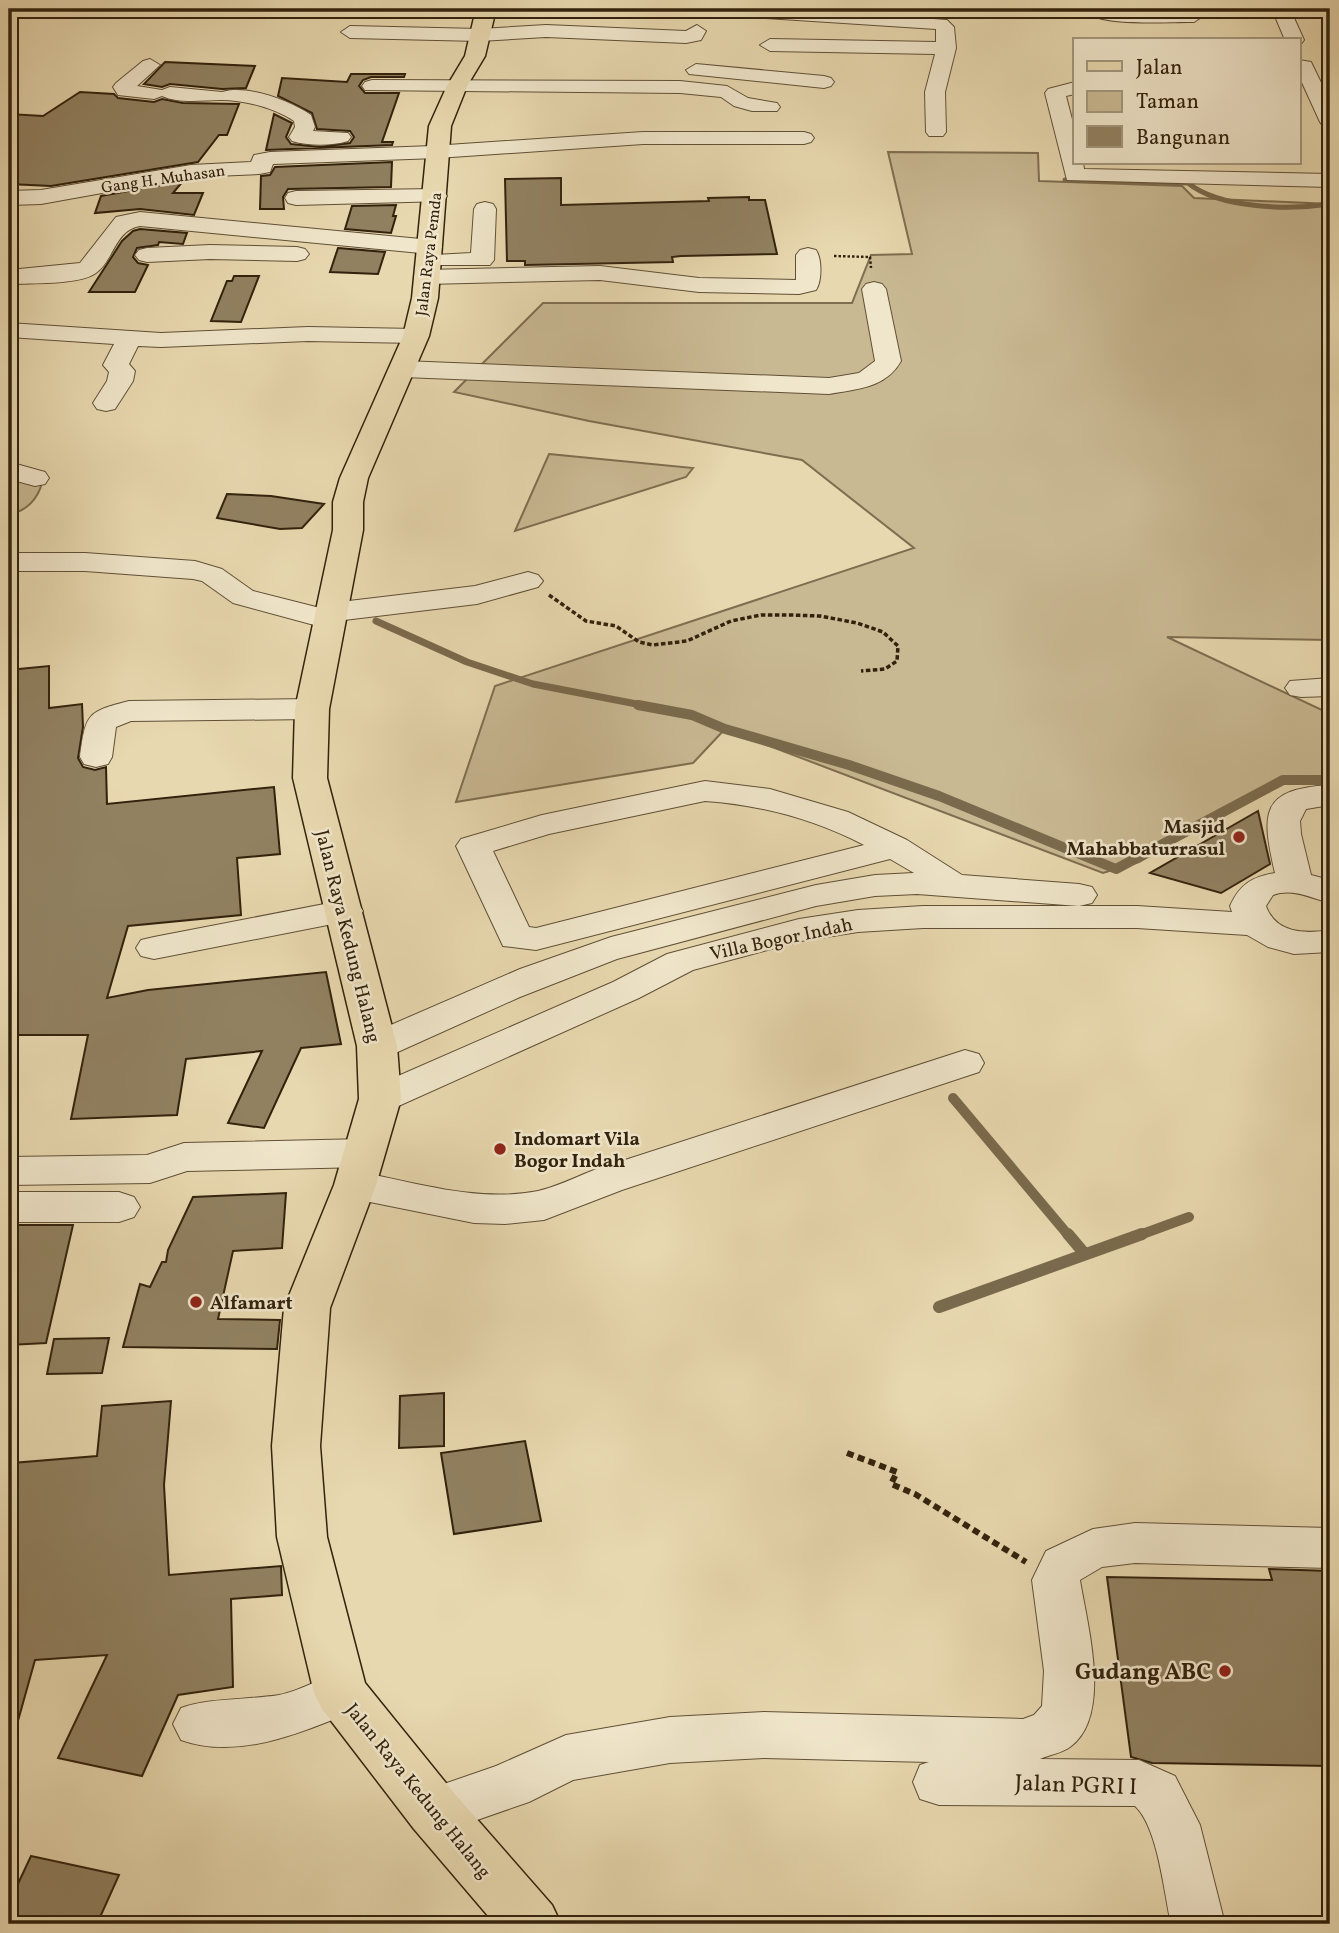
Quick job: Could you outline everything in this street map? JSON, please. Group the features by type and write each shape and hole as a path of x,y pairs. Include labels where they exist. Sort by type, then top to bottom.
{"main road":[{"name":"Jalan Raya Pemda","path":"331,616 348,530 348,502 354,478 416,336 425,298 443,138 457,86 475,56 486,9"},
{"name":"Jalan Raya Kedung Halang","path":"331,616 312,709 310,778 377,1046 380,1099 360,1169 307,1308 296,1446 302,1537 341,1693 433,1811 532,1924"}],"street":[{"path":"720,9 933,22 946,27 946,48 935,92 936,132"},
{"path":"843,9 909,13 939,9"},
{"path":"1091,9 1111,15 1195,17"},
{"path":"1281,9 1293,38"},
{"path":"779,77 769,45 775,34 796,15"},
{"path":"350,32 480,35 546,30 686,37 694,36 697,31"},
{"path":"769,45 946,48"},
{"path":"150,65 123,89 262,100 304,118 305,127 299,137"},
{"path":"680,87 680,71 683,70 824,82"},
{"path":"1308,76 1330,122"},
{"path":"372,86 680,87 727,92 733,100 740,103 770,107"},
{"path":"1073,89 1055,93 1067,116 1073,163"},
{"path":"206,163 239,146 299,137 804,138"},
{"name":"Gang H. Muhasan","path":"9,198 41,197 191,171 259,168 262,167 262,160 270,158 443,138"},
{"path":"1073,164 1074,172 1080,176 1253,171 1330,181"},
{"path":"296,198 436,196"},
{"path":"9,277 71,273 88,268 117,228 124,222 140,219 187,221 428,261 482,260 485,209"},
{"path":"147,255 210,252 428,261 600,273 699,285 799,287 808,285 808,255"},
{"path":"403,369 781,386 848,384 867,379 884,368 888,361 874,289"},
{"path":"9,330 188,339 308,334 416,336"},
{"path":"106,404 120,381 122,371 116,365 129,338"},
{"path":"9,470 35,478"},
{"path":"9,562 85,562 195,570 212,575 243,597 331,616 477,596 528,581"},
{"path":"96,757 101,723 112,716 129,711 312,709"},
{"path":"895,847 536,939 516,938 473,846 542,825 705,791 732,792 781,802 851,827 895,847 929,866 953,885"},
{"path":"1295,882 1282,821 1286,809 1299,798 1330,795"},
{"path":"1252,915 1250,899 1262,888 1295,882 1330,892"},
{"name":"Villa Bogor Indah","path":"377,1046 471,1003 587,956 659,934 810,897 895,884 953,885 1135,908 1252,915 1278,937 1292,942 1306,944 1330,941"},
{"name":"Villa Bogor Indah","path":"380,1099 626,990 680,962 799,930 858,921 923,916 1135,908"},
{"path":"154,948 345,911"},
{"path":"558,934 626,990"},
{"path":"471,1003 507,1041"},
{"path":"9,1146 157,1146 184,1157 360,1169 474,1208 505,1209 544,1205 608,1180 965,1063"},
{"path":"9,1171 150,1169 184,1157"},
{"path":"9,1207 119,1207"},
{"path":"433,1811 510,1786 566,1759 670,1740 764,1735 1024,1742 1052,1731 1067,1714 1069,1671 1056,1580 1063,1565 1093,1549 1135,1543 1330,1548"},
{"path":"199,1724 218,1725 286,1716 341,1693"},
{"name":"Jalan PGRI I","path":"939,1782 1139,1783 1151,1787 1161,1797 1170,1816 1198,1924"}],"path":[{"path":"808,255 870,257 874,289"},
{"path":"528,581 586,621 616,626 639,642 653,645 674,644 731,621 761,615 820,615 857,622 883,632 898,646 897,662 885,669 861,671"},
{"path":"847,1453 897,1472 891,1484 915,1494 1056,1580"}],"green space":[{"path":"888,152 1038,153 1039,181 1182,186 1194,198 1330,204 1330,640 1167,637 1326,712 1330,711 1330,779 1283,780 1139,862 1103,873 725,729 693,763 456,802 495,686 914,548 802,460 589,421 454,392 543,303 852,303 871,255 912,254"},
{"path":"549,454 693,468 686,477 515,531"},
{"path":"9,470 42,483 30,504 9,513"}],"building":[{"path":"165,62 255,66 246,88 222,89 170,84 162,87 144,84"},
{"path":"351,74 405,74 404,77 371,77 363,80 359,86 365,93 399,93 382,142 393,142 392,145 266,150 274,114 292,123 286,137 291,144 320,147 350,143 354,137 350,131 317,129 312,113 278,96 282,78 347,82"},
{"path":"80,92 114,94 118,98 154,102 162,99 183,103 239,104 227,135 219,135 198,162 51,186 9,184 9,114 43,116"},
{"path":"392,162 391,187 288,189 283,197 284,209 260,209 261,176 270,175 275,167"},
{"path":"561,178 561,205 709,201 708,198 749,197 749,200 765,200 777,254 681,256 672,257 673,262 525,265 525,261 507,261 505,179"},
{"path":"183,181 173,193 203,193 194,215 140,209 95,213 101,196"},
{"path":"396,205 391,233 345,229 352,206"},
{"path":"140,229 187,233 183,244 159,242 158,245 137,248 133,257 138,263 148,265 135,292 89,292 122,241 133,231"},
{"path":"338,248 385,252 378,274 330,272"},
{"path":"234,276 259,276 241,322 211,321 227,281 232,281"},
{"path":"227,494 271,496 324,504 302,528 280,529 217,518"},
{"path":"49,666 49,708 82,704 83,727 78,758 83,767 95,770 106,767 107,804 274,787 280,854 237,858 241,915 128,926 107,998 148,990 326,972 341,1044 301,1048 264,1128 228,1123 262,1051 186,1059 177,1115 71,1119 88,1035 9,1035 9,670"},
{"name":"Masjid Mahabbaturrasul","path":"1258,811 1270,864 1221,893 1150,873"},
{"path":"286,1193 282,1248 233,1251 218,1319 280,1320 277,1349 123,1347 140,1284 150,1287 162,1262 166,1262 168,1250 193,1197"},
{"path":"9,1225 73,1225 46,1343 9,1345 15,1299 9,1300"},
{"path":"109,1338 102,1373 47,1374 54,1339"},
{"path":"444,1393 444,1446 399,1448 400,1396"},
{"path":"171,1401 164,1485 169,1575 281,1566 282,1595 231,1599 233,1687 178,1695 142,1776 58,1758 107,1655 35,1660 16,1728 9,1727 9,1487 12,1463 97,1456 102,1406"},
{"path":"525,1441 541,1521 454,1534 441,1453"},
{"name":"Gudang ABC","path":"1269,1569 1330,1571 1330,1766 1152,1763 1131,1757 1107,1577 1272,1580"},
{"path":"31,1856 119,1875 97,1924 9,1924 9,1903"}],"waterway":[{"path":"1065,180 1188,183 1218,198 1256,206 1330,204"},
{"path":"376,621 467,662 533,684 647,706"},
{"path":"638,705 692,715 725,729 849,765 939,796 1116,869 1283,780 1330,780"},
{"path":"953,1098 1069,1236"},
{"path":"1137,1236 1189,1217"},
{"path":"1068,1234 1084,1253"},
{"path":"939,1307 1142,1234"}],"place":[{"name":"Masjid Mahabbaturrasul","path":"1239,837"},
{"name":"Indomart Vila Bogor Indah","path":"500,1149"},
{"name":"Alfamart","path":"196,1302"},
{"name":"Gudang ABC","path":"1225,1671"}]}
